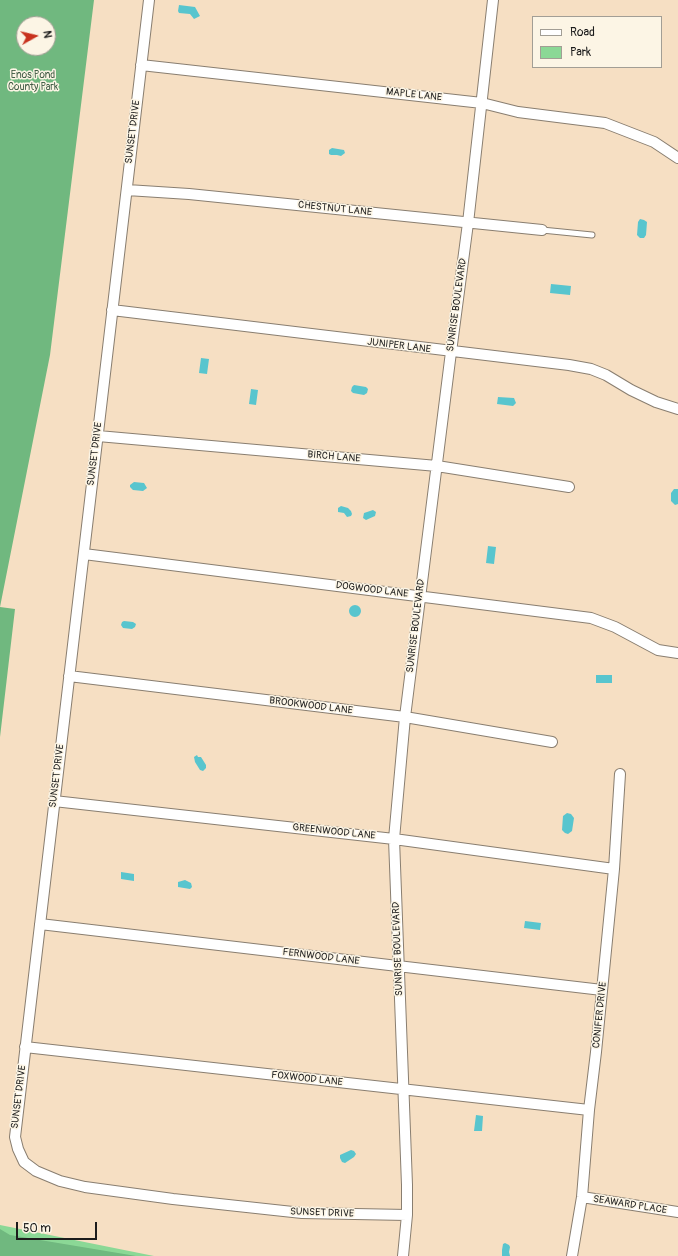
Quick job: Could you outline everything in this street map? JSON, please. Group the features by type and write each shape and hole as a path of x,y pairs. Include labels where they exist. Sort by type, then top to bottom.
{"street":[{"name":"SUNSET DRIVE","path":"149,0 15,1137 24,1162 36,1171 60,1181 85,1186 180,1200 302,1213 407,1215"},
{"name":"SUNRISE BOULEVARD","path":"403,1256 407,1215 404,1090 394,839 405,717 468,223 493,0"},
{"name":"MAPLE LANE","path":"141,65 482,103 518,112 605,123 654,142 678,158"},
{"name":"CHESTNUT LANE","path":"127,190 189,194 542,230"},
{"name":"JUNIPER LANE","path":"112,310 568,365 590,369 606,375 631,390 656,402 678,409"},
{"name":"BIRCH LANE","path":"98,436 436,466 569,487"},
{"name":"DOGWOOD LANE","path":"84,554 591,618 615,628 658,650 678,653"},
{"name":"BROOKWOOD LANE","path":"69,676 405,717 552,742"},
{"name":"CONIFER DRIVE","path":"572,1256 582,1197 589,1110 614,869 620,774"},
{"name":"GREENWOOD LANE","path":"54,801 394,839 614,869"},
{"name":"FERNWOOD LANE","path":"40,924 602,990"},
{"name":"FOXWOOD LANE","path":"25,1047 589,1110"},
{"name":"SEAWARD PLACE","path":"582,1197 678,1212"}],"lane":[{"path":"542,230 592,235"}],"green space":[{"name":"Enos Pond County Park","path":"0,0 94,0 50,355 0,607"},
{"path":"0,607 15,609 0,737"},
{"path":"0,1225 154,1256 0,1256"},
{"path":"0,1229 10,1235 136,1256 0,1256"}],"water":[{"path":"179,5 195,7 200,16 194,19 190,14 179,13"},
{"path":"332,148 344,150 345,153 341,156 331,155 329,154 329,150"},
{"path":"640,219 647,222 646,235 644,238 640,238 637,235 638,222"},
{"path":"551,284 571,286 570,295 550,293"},
{"path":"201,358 209,359 207,374 199,373"},
{"path":"354,385 366,387 368,389 367,393 364,395 353,393 351,391"},
{"path":"251,389 258,390 256,405 249,404"},
{"path":"498,397 514,398 516,403 513,406 497,404"},
{"path":"134,482 144,483 147,488 143,491 133,490 130,485"},
{"path":"674,489 678,489 678,504 675,505 671,501 671,493"},
{"path":"341,506 348,508 351,511 351,516 347,517 344,513 338,512 338,508"},
{"path":"373,510 376,512 375,516 366,520 363,518 364,513"},
{"path":"488,546 496,547 494,564 486,563"},
{"path":"357,605 360,606 360,616 353,617 350,616 349,609 350,606"},
{"path":"124,621 133,622 136,624 135,627 132,629 123,628 121,625"},
{"path":"596,675 612,675 612,683 596,683"},
{"path":"197,755 198,757 201,757 206,765 206,768 203,771 200,770 195,762 194,757"},
{"path":"567,813 571,814 574,818 572,831 568,834 562,830 563,816"},
{"path":"121,872 134,874 134,881 121,879"},
{"path":"185,880 191,883 192,887 190,889 178,887 178,882"},
{"path":"525,921 541,923 540,930 524,928"},
{"path":"476,1115 483,1116 482,1131 474,1131"},
{"path":"351,1150 356,1154 354,1157 345,1163 342,1162 340,1155"},
{"path":"505,1243 510,1247 510,1256 502,1256 503,1244"}]}
